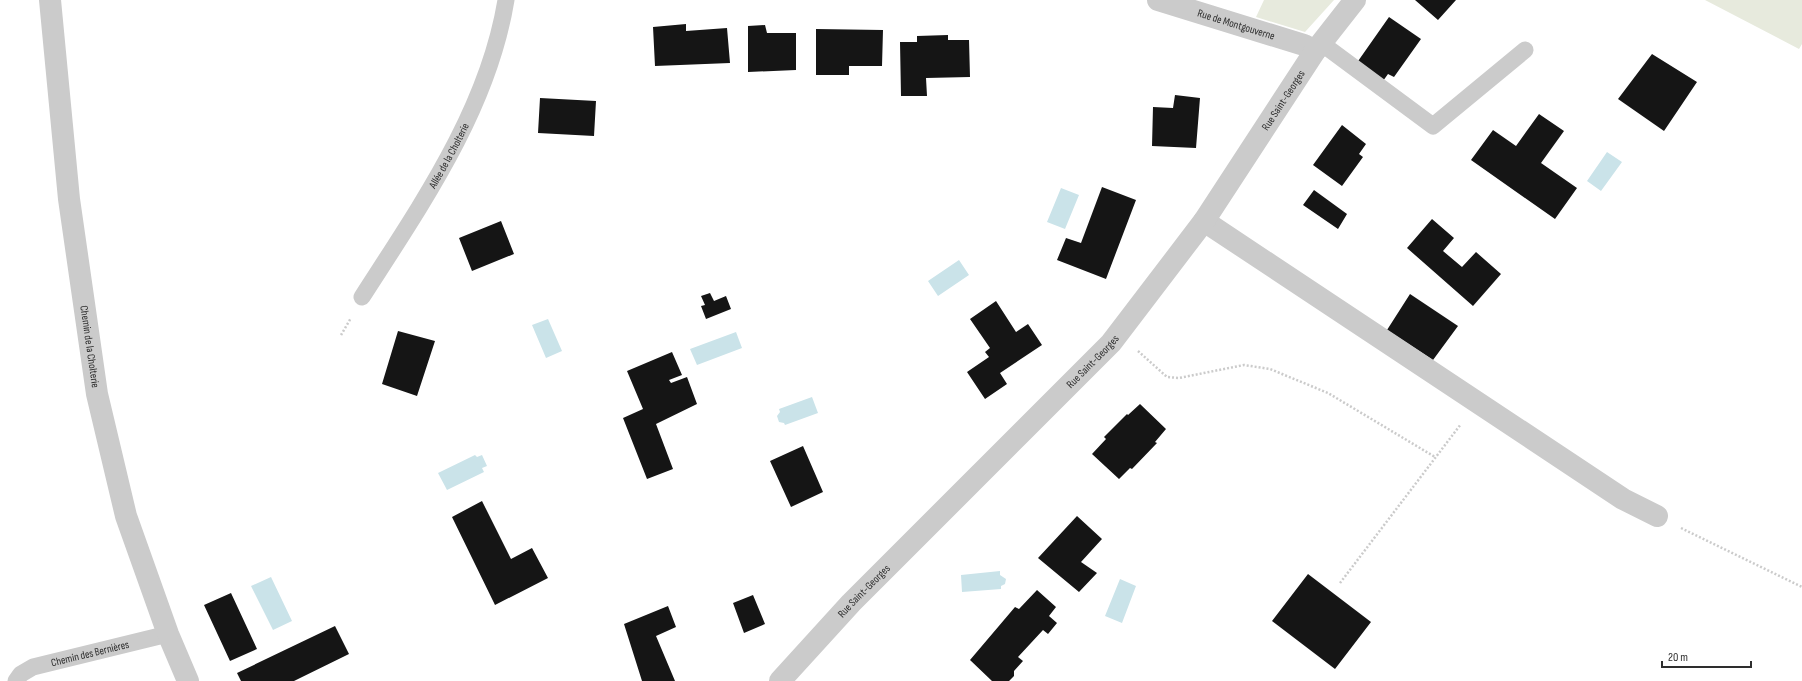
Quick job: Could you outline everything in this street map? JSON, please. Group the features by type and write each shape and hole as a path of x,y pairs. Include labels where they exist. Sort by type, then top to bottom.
{"street":[{"name":"Chemin de la Cholterie","path":"50,0 69,199 97,394 126,516 168,634 188,681"},
{"name":"Rue de Montgouverne","path":"1158,0 1304,45 1318,47"},
{"name":"Rue Saint-Georges","path":"780,681 851,603 1111,343 1204,221 1318,47 1355,0"},
{"path":"1204,221 1623,499 1657,516"}],"lane":[{"name":"Allée de la Cholterie","path":"362,298 445,163 467,120 501,30 506,0"},
{"path":"1318,47 1433,126 1526,50"},
{"name":"Chemin des Bernières","path":"16,681 22,674 33,667 168,634"}],"path":[{"path":"1119,333 1158,371 1167,376 1179,378 1244,365 1270,369 1328,393 1435,457"},
{"path":"1340,583 1477,402"},
{"path":"1657,516 1802,587"}],"shaded area":[{"path":"1264,0 1334,0 1305,32 1256,17"},
{"path":"1705,0 1802,0 1802,44 1799,49"}],"water":[{"path":"1607,152 1622,162 1601,191 1587,181"},
{"path":"1061,188 1079,195 1065,229 1047,222"},
{"path":"959,260 969,275 938,296 928,281"},
{"path":"548,319 562,351 546,358 532,325"},
{"path":"736,332 742,348 697,365 690,349"},
{"path":"812,397 818,413 785,425 784,423 779,422 777,416 780,412 779,409"},
{"path":"475,455 477,457 482,455 487,466 482,468 484,472 447,490 438,473"},
{"path":"1000,571 1000,575 1006,579 1005,584 1001,586 1001,589 962,592 961,575"},
{"path":"271,577 292,621 273,630 251,586"},
{"path":"1120,579 1136,586 1122,623 1105,616"}],"building":[{"path":"1415,0 1456,0 1438,20"},
{"path":"1389,17 1421,39 1394,77 1388,74 1383,81 1356,64"},
{"path":"686,24 686,31 727,28 730,63 655,66 653,27"},
{"path":"765,25 767,33 796,33 796,70 748,72 748,26"},
{"path":"816,29 883,30 882,66 849,66 849,75 816,75"},
{"path":"948,35 948,40 969,40 970,77 926,78 927,96 901,96 900,42 917,42 917,36"},
{"path":"1652,54 1697,82 1664,131 1618,99"},
{"path":"1175,95 1200,98 1196,148 1152,146 1153,107 1173,108"},
{"path":"540,98 596,101 594,136 538,133"},
{"path":"1539,114 1564,131 1541,163 1577,188 1555,219 1471,160 1493,130 1516,146"},
{"path":"1342,125 1366,144 1359,154 1363,157 1342,186 1313,165"},
{"path":"1102,187 1136,200 1106,279 1057,260 1066,238 1081,243"},
{"path":"1314,190 1347,214 1338,229 1303,205"},
{"path":"1432,219 1454,238 1443,251 1462,267 1476,252 1501,274 1473,306 1407,248"},
{"path":"501,221 514,254 472,271 459,238"},
{"path":"710,293 714,301 726,296 731,309 706,319 701,306 705,305 701,296"},
{"path":"1410,294 1458,326 1433,360 1387,330"},
{"path":"996,301 1016,332 1028,324 1042,345 1000,373 1007,384 985,399 967,372 989,357 985,352 990,348 970,319"},
{"path":"398,331 435,341 417,396 382,384"},
{"path":"672,352 682,375 669,380 671,383 687,377 697,404 656,424 673,469 647,479 623,418 643,409 627,371"},
{"path":"1140,404 1166,429 1155,442 1157,443 1132,469 1130,468 1119,479 1092,454 1106,439 1104,437 1127,414 1128,415"},
{"path":"803,446 823,492 791,507 770,461"},
{"path":"482,501 511,559 532,548 548,578 495,605 452,517"},
{"path":"1077,516 1102,539 1081,562 1097,573 1079,592 1038,558"},
{"path":"1308,574 1371,622 1335,669 1272,621"},
{"path":"1037,590 1056,607 1049,616 1057,623 1048,634 1043,630 1018,657 1023,661 1014,671 1014,676 1009,681 992,681 970,660 1015,607 1019,609"},
{"path":"231,593 257,649 230,661 204,605"},
{"path":"753,595 765,624 744,633 733,603"},
{"path":"668,606 676,627 656,636 675,681 642,681 624,624"},
{"path":"335,626 349,654 294,681 241,681 237,673"}]}
